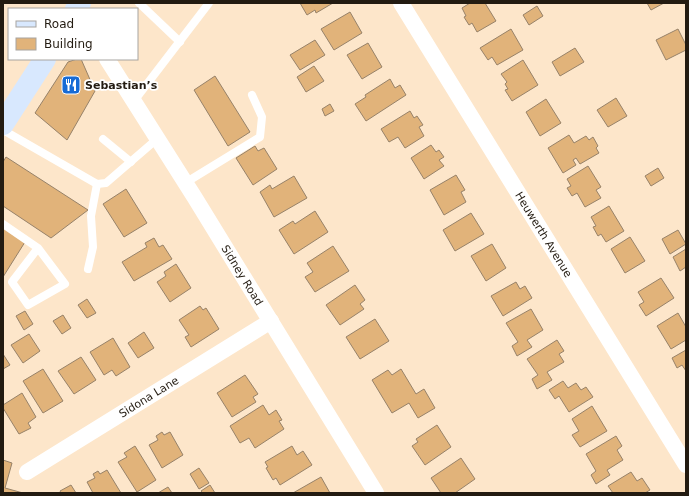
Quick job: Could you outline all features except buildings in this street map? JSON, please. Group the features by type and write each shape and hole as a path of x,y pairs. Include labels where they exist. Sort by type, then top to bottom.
{"main road":[{"path":"3,124 44,60"}],"street":[{"name":"Heuwerth Avenue","path":"401,3 686,465"},
{"name":"Sidney Road","path":"108,60 186,183 376,493"},
{"name":"Sidona Lane","path":"27,472 271,321"}],"lane":[{"path":"139,3 180,42"},
{"path":"134,101 209,3"},
{"path":"186,183 260,137 262,117 252,95"},
{"path":"3,130 97,184 106,183 157,139"},
{"path":"103,139 131,162"},
{"path":"88,270 93,247 91,216 97,184"},
{"path":"3,224 38,248 65,284 28,305 12,282 38,248"}],"place":[{"name":"Sebastian’s","path":"71,85"}]}
